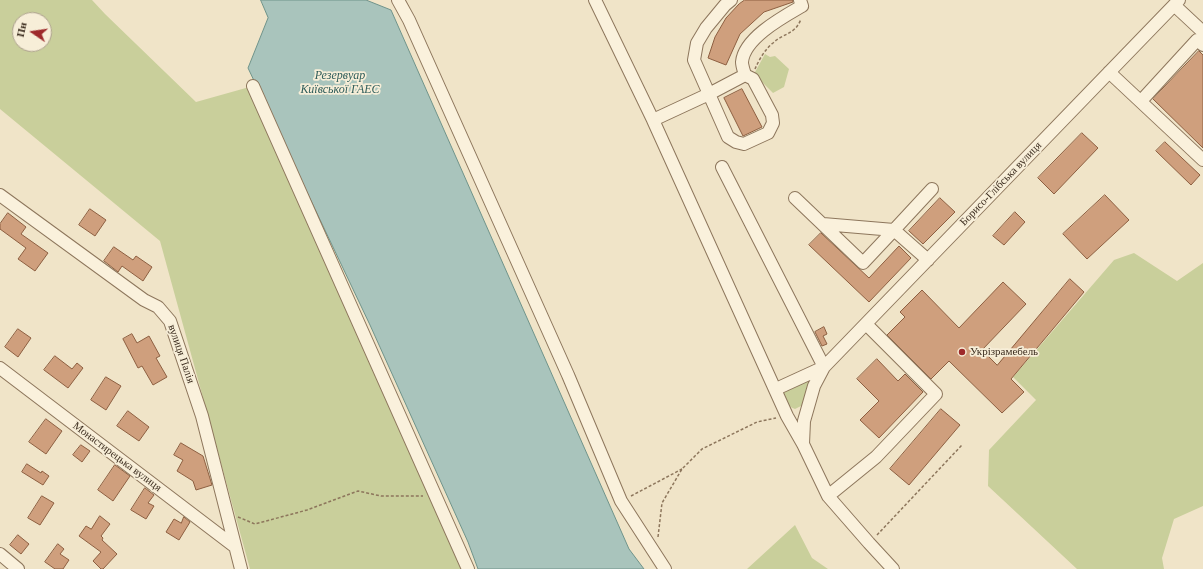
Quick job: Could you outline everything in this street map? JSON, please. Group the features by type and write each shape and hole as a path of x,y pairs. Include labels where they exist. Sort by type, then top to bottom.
{"street":[{"path":"398,0 409,20 564,368 621,501 665,569"},
{"path":"595,0 653,120 787,416 803,444"},
{"path":"731,0 706,28 697,43 694,60 728,137 736,142 744,144 768,133 773,123 772,115 742,62 747,48 766,29 801,3"},
{"path":"1176,2 1203,32"},
{"name":"Борисо-Глібська вулиця","path":"893,569 868,543 828,496 803,444 804,421 814,386 824,367 1176,2"},
{"path":"1140,101 1197,40 1203,45"},
{"path":"1109,72 1203,160"},
{"path":"653,120 749,76"},
{"path":"253,86 468,569"},
{"path":"722,167 824,367"},
{"path":"795,198 863,263 932,189"},
{"name":"вулиця Палія","path":"0,195 144,300 158,307 170,321 202,416 241,569"},
{"path":"823,224 894,230 928,260"},
{"path":"828,496 876,457 936,394 866,324"},
{"name":"Борисо-Глібська вулиця","path":"776,389 824,367"},
{"name":"Монастирецька вулиця","path":"0,368 234,546"},
{"path":"0,554 18,569"}],"path":[{"path":"749,76 773,42 798,27 802,18 801,3"},
{"path":"655,555 662,504 682,469 702,449 756,422 787,416"},
{"path":"868,543 962,445"},
{"path":"621,501 682,469"},
{"path":"228,516 240,518 255,524 307,510 358,491 381,496 435,496"}],"green space":[{"path":"0,0 92,0 196,102 253,86 468,569 250,569 160,241 0,109"},
{"path":"765,54 770,57 775,56 789,69 784,87 773,93 754,74"},
{"path":"1134,253 1177,281 1203,263 1203,506 1174,519 1162,558 1164,569 1077,569 988,486 989,450 1036,400 1013,377 1114,260"},
{"path":"811,379 803,405 795,409 792,408 785,399 783,390"},
{"path":"795,525 812,558 828,569 747,569"}],"water":[{"name":"Резервуар Київської ГАЕС","path":"261,0 366,0 391,10 629,549 644,569 478,569 468,542 370,325 248,68 268,18"}],"building":[{"path":"745,0 793,0 793,2 764,12 740,34 726,65 708,58 715,37 726,18 739,4"},
{"path":"1199,51 1203,55 1203,148 1153,99"},
{"path":"742,89 762,127 743,136 724,98"},
{"path":"1082,133 1098,148 1054,194 1038,178"},
{"path":"1165,142 1200,175 1191,185 1156,151"},
{"path":"1105,195 1129,220 1087,259 1063,234"},
{"path":"940,198 955,212 923,244 909,231"},
{"path":"90,209 106,220 95,236 79,225"},
{"path":"1015,212 1025,222 1004,245 993,236"},
{"path":"8,213 26,227 21,234 48,253 35,271 18,259 26,248 0,229 0,224"},
{"path":"821,233 869,278 899,246 911,258 869,302 809,245"},
{"path":"114,247 133,260 136,256 152,267 143,281 122,266 118,272 104,261"},
{"path":"1070,279 1084,292 1011,379 1024,392 1002,413 949,361 931,379 887,335 905,317 900,312 922,290 959,328 1003,282 1026,304 982,350 997,365"},
{"path":"824,327 827,334 823,336 827,344 822,346 815,332"},
{"path":"18,329 31,338 18,357 5,347"},
{"path":"132,334 137,343 149,336 160,356 156,358 167,377 153,385 142,366 138,368 123,339"},
{"path":"55,356 72,369 77,363 83,368 68,388 44,370"},
{"path":"877,359 898,381 905,374 923,392 879,438 860,420 879,401 857,379"},
{"path":"106,377 121,386 106,410 91,400"},
{"path":"941,409 960,425 909,485 890,469"},
{"path":"128,411 149,427 139,441 117,426"},
{"path":"46,419 62,431 46,454 29,442"},
{"path":"181,443 203,456 212,485 196,490 193,481 177,471 183,460 174,455"},
{"path":"81,445 90,451 82,462 73,455"},
{"path":"27,464 49,476 43,485 22,472"},
{"path":"115,465 130,476 113,501 98,490"},
{"path":"145,488 154,495 148,503 154,506 146,519 131,510"},
{"path":"42,496 54,503 40,525 28,518"},
{"path":"100,516 110,524 101,536 103,538 102,540 117,554 103,569 101,569 93,561 101,552 79,536 86,526 91,529"},
{"path":"184,517 190,522 179,540 166,532 174,519 181,523"},
{"path":"18,535 29,544 21,554 10,545"},
{"path":"58,544 64,549 60,554 69,560 63,569 55,569 45,562"}],"place":[{"name":"Укрізрамебель","path":"962,352"}]}
